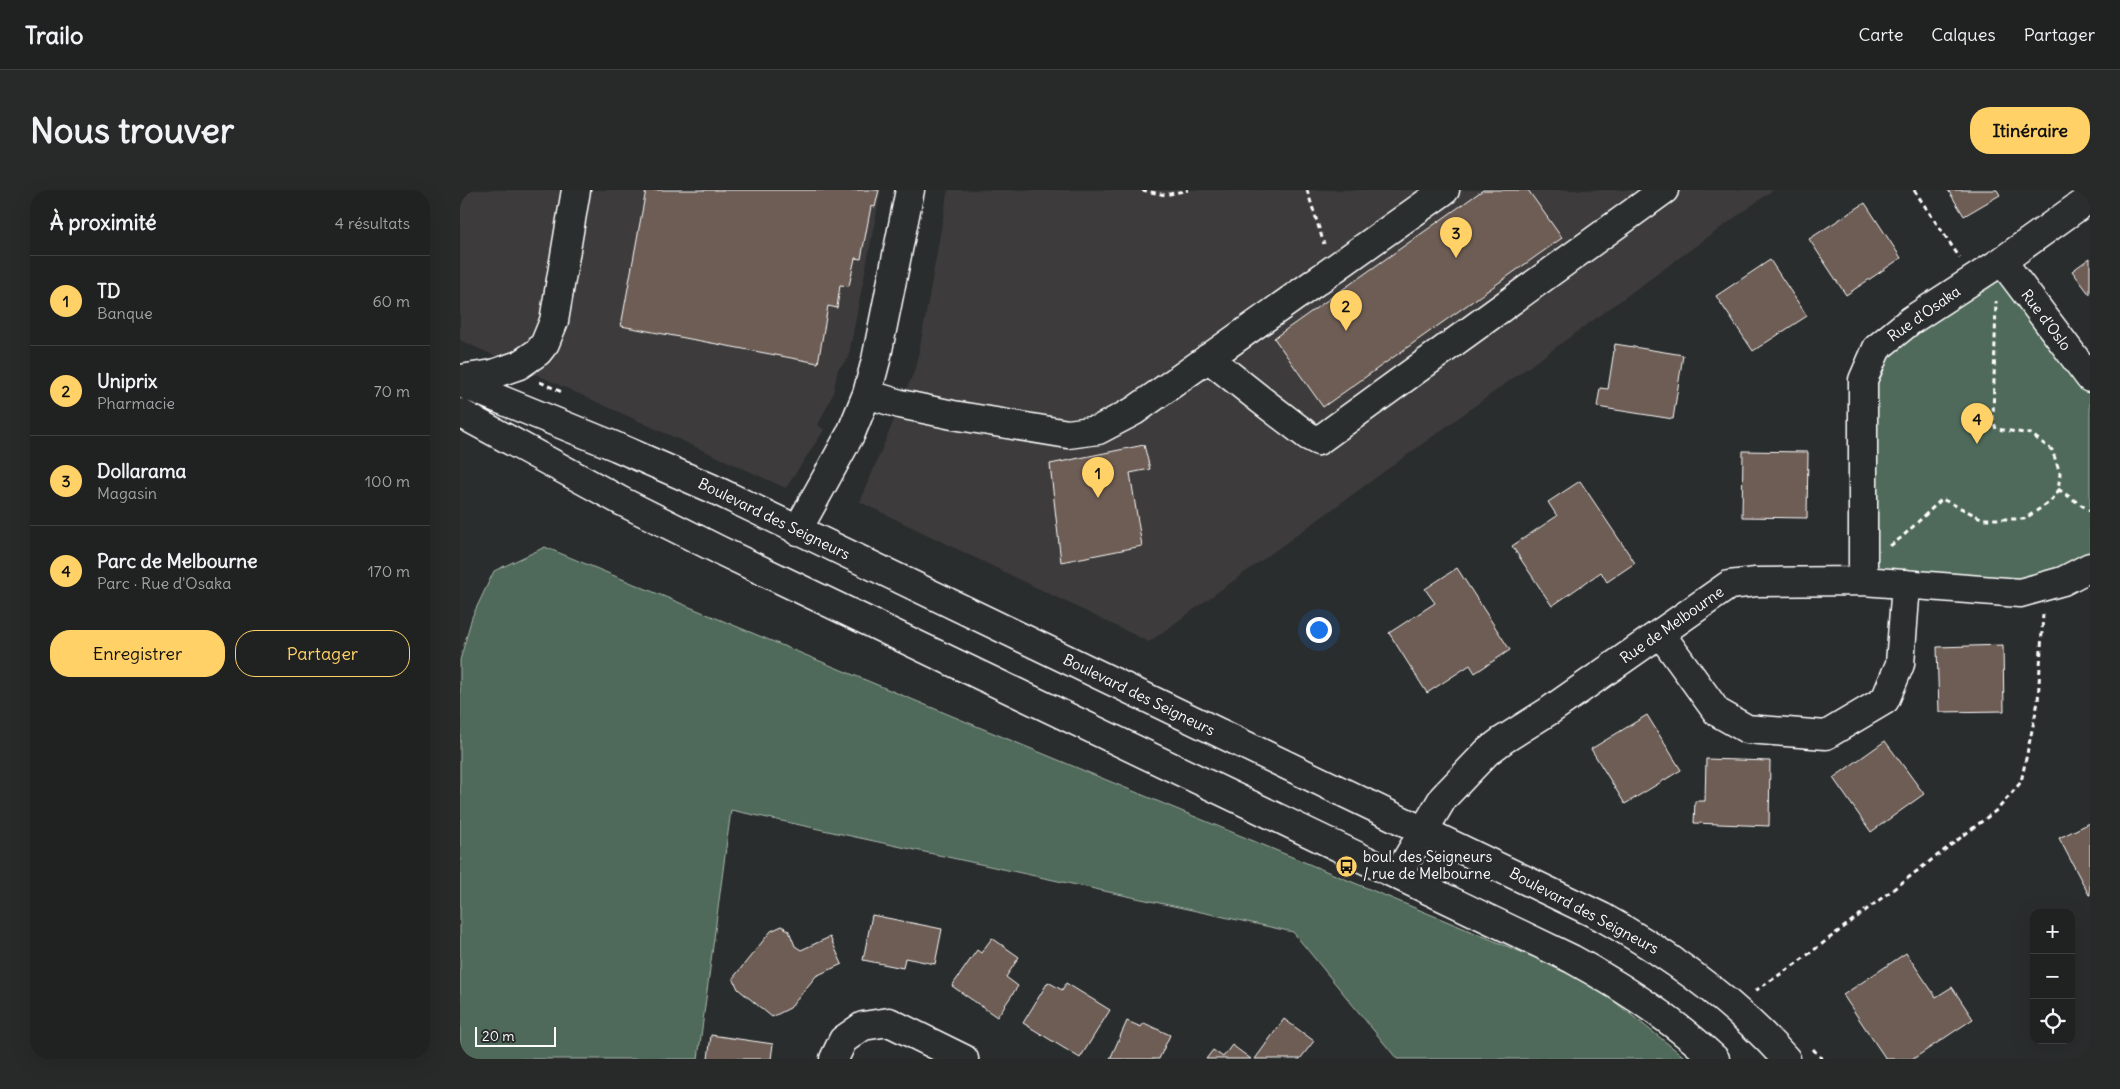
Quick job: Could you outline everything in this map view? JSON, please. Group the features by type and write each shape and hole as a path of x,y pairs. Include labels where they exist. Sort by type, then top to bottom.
{"street":[{"path":"460,379 510,369 530,359 545,343 554,321 576,190"},
{"path":"797,531 851,433 867,394 876,360 910,190"},
{"path":"867,394 900,404 953,415 1068,434 1098,430 1134,411 1445,190"},
{"path":"1208,358 1308,436 1318,441 1664,190"},
{"name":"Rue d'Osaka","path":"1863,573 1863,380 1877,348 1910,321 2000,262 2090,198"},
{"name":"Rue d'Oslo","path":"2000,262 2090,378"},
{"name":"Boulevard des Seigneurs","path":"460,383 662,466 1584,908 1647,943 1712,989 1745,1017 1786,1059"},
{"path":"460,413 623,502 702,542 1572,959 1611,981 1658,1013 1715,1059"},
{"name":"Rue de Melbourne","path":"1398,874 1442,798 1488,752 1729,586 1863,573 1906,584 2020,593 2063,581 2090,567"},
{"path":"1660,632 1718,712 1747,729 1826,735 1885,700 1900,664 1906,584"},
{"path":"834,1059 843,1040 863,1026 889,1022 964,1059"}],"path":[{"path":"1142,190 1165,194 1188,190"},
{"path":"1307,190 1325,249"},
{"path":"1914,190 1965,265"},
{"path":"1863,573 1942,499 1983,519 2024,519 2050,502 2058,489 2060,473 2052,450 2031,434 1996,429 1993,419 2000,262"},
{"path":"2058,489 2090,511"},
{"path":"1755,991 1797,963 1990,815 2021,782 2038,702 2044,586"}],"shaded area":[{"path":"460,190 881,190 848,359 838,369 833,394 818,425 824,430 786,488 460,340"},
{"path":"948,190 1773,190 1149,642 860,502 917,364"}],"green space":[{"path":"2002,261 2090,378 2090,567 2063,581 1863,581 1877,348"},
{"path":"545,547 1586,979 1687,1059 1397,1059 1293,932 731,810 698,1059 460,1059 460,660 472,617 494,571"}],"building":[{"path":"646,190 879,190 875,207 871,206 861,259 855,258 849,286 840,285 837,308 828,306 818,363 621,326"},
{"path":"1483,190 1528,190 1562,238 1323,407 1274,338"},
{"path":"1948,190 1997,190 2000,195 1964,216"},
{"path":"1865,203 1901,258 1846,295 1809,239"},
{"path":"2090,258 2090,295 2072,271"},
{"path":"1770,260 1807,316 1753,351 1716,296"},
{"path":"1615,344 1683,355 1673,419 1597,407 1600,388 1608,389"},
{"path":"1144,445 1150,469 1130,473 1142,546 1061,562 1050,464"},
{"path":"1743,451 1808,452 1807,518 1742,517"},
{"path":"1580,481 1635,563 1607,582 1601,572 1552,606 1512,546 1557,516 1548,502"},
{"path":"1457,568 1510,650 1475,673 1470,665 1427,693 1389,633 1435,603 1425,589"},
{"path":"2003,645 2004,711 1939,712 1937,647"},
{"path":"1647,715 1681,770 1625,804 1591,749"},
{"path":"1885,741 1924,794 1871,832 1833,778"},
{"path":"1706,759 1770,761 1769,826 1694,823 1695,801 1705,801"},
{"path":"2090,823 2090,895 2089,895 2059,838"},
{"path":"872,915 942,929 935,964 905,958 903,968 863,960"},
{"path":"782,926 789,931 795,946 801,950 830,937 842,964 816,976 790,1008 772,1017 738,989 733,978 771,931"},
{"path":"992,938 1019,957 1006,977 1018,986 997,1017 952,986 977,950 981,953"},
{"path":"1906,953 1936,997 1952,987 1973,1019 1913,1059 1886,1059 1843,995"},
{"path":"1048,982 1062,990 1066,983 1110,1010 1080,1058 1023,1023"},
{"path":"1284,1019 1314,1041 1300,1059 1255,1059"},
{"path":"1127,1021 1141,1027 1144,1023 1170,1035 1159,1059 1110,1059"},
{"path":"711,1035 773,1044 771,1059 708,1059"},
{"path":"1232,1045 1251,1059 1206,1059 1213,1050 1223,1057"}],"place":[{"name":"Dollarama","path":"1456,258"},
{"name":"Uniprix","path":"1346,331"},
{"name":"Parc de Melbourne","path":"1977,444"},
{"name":"TD","path":"1098,498"},
{"name":"boul. des Seigneurs / rue de Melbourne","path":"1347,866"}]}
